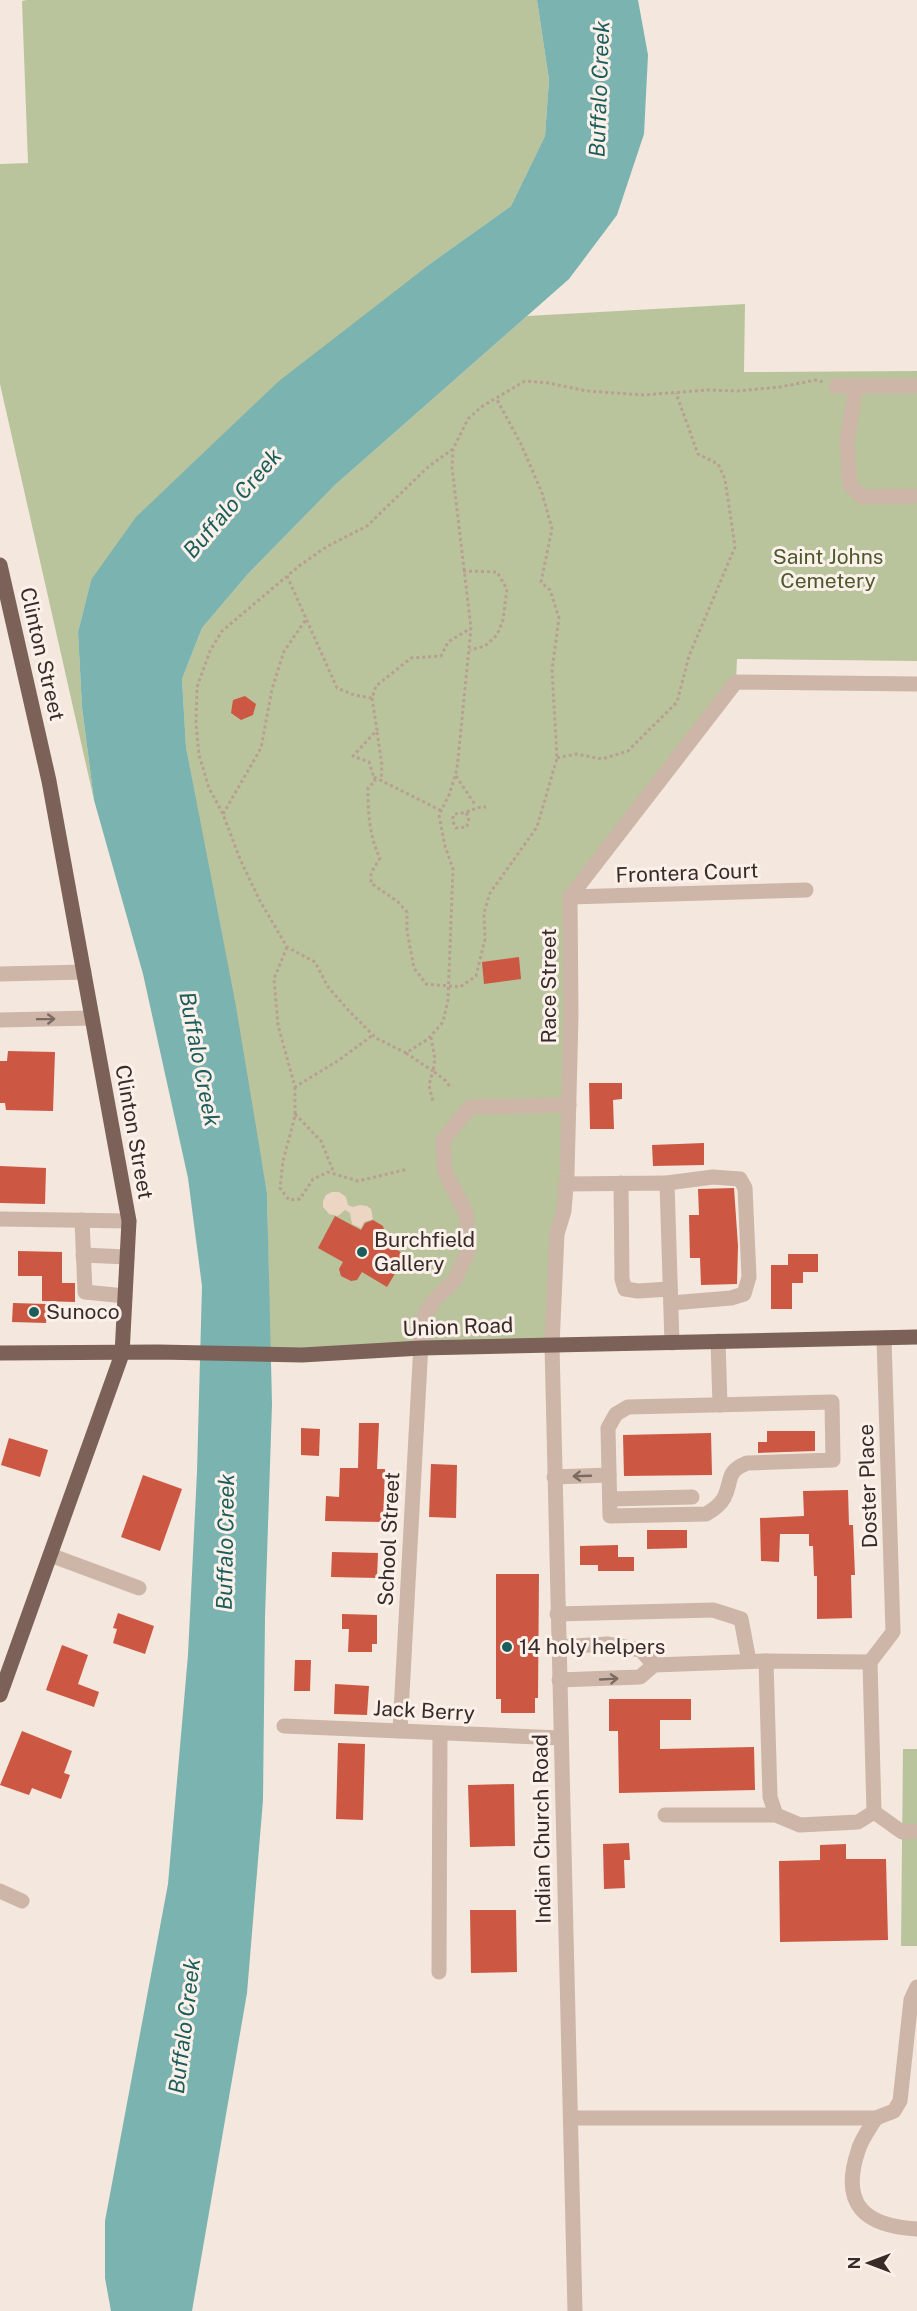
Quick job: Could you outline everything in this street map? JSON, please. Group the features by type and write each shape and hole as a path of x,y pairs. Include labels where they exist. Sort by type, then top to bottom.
{"main road":[{"name":"Clinton Street","path":"0,565 49,781 129,1221 123,1354 0,1695"},
{"name":"Union Road","path":"0,1353 158,1352 302,1355 421,1348 917,1337"}],"street":[{"path":"836,386 917,386"},
{"path":"855,386 847,441 850,485 862,497 917,496"},
{"path":"570,897 736,682 917,684"},
{"name":"Frontera Court","path":"570,897 806,890"},
{"name":"Race Street","path":"552,1345 557,1234 564,1211 566,1184 571,1016 570,897"},
{"path":"0,974 84,972"},
{"path":"0,1020 92,1017"},
{"name":"School Street","path":"400,1731 422,1325 425,1314 436,1298 455,1280 470,1249 466,1213 445,1172 443,1140 470,1107 569,1105"},
{"path":"566,1184 621,1183 667,1183 713,1178 740,1179 745,1188 749,1277 744,1294 731,1298 670,1296 625,1289 622,1279 621,1183"},
{"path":"667,1183 672,1343"},
{"path":"0,1219 129,1221"},
{"path":"82,1220 85,1292 125,1296"},
{"path":"83,1255 127,1257"},
{"name":"Doster Place","path":"870,1662 893,1632 884,1338"},
{"path":"718,1341 720,1405"},
{"name":"Indian Church Road","path":"552,1345 575,2311"},
{"path":"832,1402 833,1460 747,1462 730,1474 724,1498 716,1508 705,1514 610,1516 608,1428 616,1414 627,1407 720,1405 832,1402"},
{"path":"554,1477 609,1475"},
{"path":"610,1499 692,1497"},
{"path":"51,1555 139,1588"},
{"path":"557,1614 713,1610 741,1620 749,1662"},
{"path":"558,1647 607,1644 641,1650 654,1665"},
{"path":"766,1661 770,1797 776,1815"},
{"path":"559,1680 640,1677 654,1665 766,1661 870,1662 874,1812"},
{"name":"Jack Berry","path":"284,1726 561,1738"},
{"path":"438,1972 440,1733"},
{"path":"665,1815 776,1815 800,1825 858,1822 874,1812"},
{"path":"874,1812 902,1832 917,1831"},
{"path":"0,1891 22,1900"},
{"path":"571,2118 876,2118 894,2110 900,2101 911,2000 917,1987"},
{"path":"876,2118 858,2149 853,2175 854,2199 861,2211 876,2222 899,2228 917,2229"}],"path":[{"path":"406,1053 430,1036 443,1022 449,986 453,868 445,846 439,815 456,776 470,650 471,628 452,467 453,449 468,419 481,407 525,381 549,383 586,391 644,395 707,390 738,392 816,380 836,386"},
{"path":"557,758 576,754 602,759 628,752 677,702 689,656 735,547 725,479 718,464 698,454 676,393"},
{"path":"377,730 353,756 369,762 375,781 368,788 368,811 374,846 380,858 370,873 371,883 398,902 407,912 407,931 414,968 426,984 460,987 476,975 485,939 484,914 490,893 537,827 557,758 552,670 559,618 549,590 541,582 552,529 542,493 521,444 496,398"},
{"path":"450,1087 433,1071 373,1035 328,987 315,962 287,947 260,901 240,859 224,814 208,788 199,755 196,723 197,687 210,651 222,631 299,566 326,547 367,526 429,467 453,449"},
{"path":"464,571 497,572 507,589 503,620 497,635 485,646 470,650"},
{"path":"287,576 337,688 354,695 372,698"},
{"path":"224,814 261,748 272,689 284,651 307,618"},
{"path":"381,781 382,765 372,698 376,686 411,658 441,656 448,642 471,628"},
{"path":"456,776 476,807"},
{"path":"374,777 442,811"},
{"path":"466,813 469,817 467,827 456,828 453,815 458,812 466,813 476,807 486,807"},
{"path":"287,947 274,979 278,1025 295,1087 295,1113 283,1161 280,1188 289,1200 300,1199 313,1179 328,1172 358,1181 408,1169"},
{"path":"295,1087 339,1060 373,1035"},
{"path":"430,1036 435,1059 429,1085 433,1102"},
{"path":"295,1113 321,1141 334,1173"}],"green space":[{"path":"537,0 549,80 545,136 511,206 434,261 91,580 78,632 82,707 94,800 0,384 0,164 28,163 22,1"},
{"name":"Saint Johns Cemetery","path":"745,304 744,372 917,371 917,661 737,659 736,682 570,897 571,1016 552,1345 270,1350 267,1193 186,747 182,679 202,628 247,575 335,485 527,316"},
{"path":"903,1749 917,1749 917,1946 901,1946"}],"shaded area":[{"path":"339,1192 346,1197 348,1205 353,1207 367,1206 371,1209 373,1219 364,1222 361,1228 352,1224 350,1213 345,1210 338,1216 329,1214 323,1207 323,1201 326,1195"}],"water":[{"name":"Buffalo Creek","path":"537,0 638,0 648,55 644,134 617,215 569,279 335,485 247,575 202,628 182,679 186,747 235,1001 267,1193 272,1404 265,1617 263,1800 247,1993 192,2311 111,2311 105,2278 105,2221 168,1884 188,1655 197,1472 202,1286 188,1178 143,974 94,800 82,707 78,632 91,580 136,517 279,381 434,261 511,206 545,136 549,80"}],"building":[{"path":"245,696 256,704 253,715 241,720 231,713 233,700"},
{"path":"519,957 521,979 484,984 482,962"},
{"path":"8,1051 55,1052 53,1111 6,1110 5,1103 0,1103 0,1061 7,1061"},
{"path":"589,1083 622,1083 622,1099 613,1100 614,1129 590,1129"},
{"path":"704,1143 704,1165 653,1166 652,1145"},
{"path":"0,1166 46,1168 45,1204 0,1203"},
{"path":"734,1188 738,1246 737,1284 701,1285 700,1258 690,1258 689,1215 699,1215 698,1189"},
{"name":"Burchfield Gallery","path":"335,1216 361,1230 365,1223 373,1220 383,1226 385,1233 381,1241 406,1255 387,1287 362,1272 357,1280 351,1281 341,1276 339,1269 343,1262 318,1248"},
{"path":"18,1251 62,1252 62,1283 75,1283 75,1302 42,1301 42,1276 18,1276"},
{"path":"788,1254 818,1254 818,1272 803,1272 803,1283 792,1283 792,1309 771,1309 771,1265 788,1265"},
{"path":"13,1303 47,1304 46,1323 12,1322"},
{"path":"359,1423 379,1423 377,1469 385,1469 383,1522 325,1521 326,1496 339,1497 340,1468 358,1468"},
{"path":"301,1428 320,1429 319,1456 301,1455"},
{"path":"767,1431 815,1431 815,1451 758,1453 758,1442 767,1442"},
{"path":"711,1433 712,1475 624,1476 623,1435"},
{"path":"9,1438 48,1450 40,1477 1,1465"},
{"path":"431,1464 457,1465 456,1518 429,1517"},
{"path":"143,1475 182,1489 160,1551 121,1537"},
{"path":"848,1490 849,1525 853,1525 855,1575 851,1575 852,1618 817,1619 817,1576 814,1576 813,1546 809,1546 809,1534 780,1534 779,1562 761,1561 760,1518 804,1516 803,1491"},
{"path":"647,1530 687,1530 687,1548 647,1549"},
{"path":"618,1545 618,1557 634,1557 634,1571 598,1571 598,1565 580,1565 580,1546"},
{"path":"332,1552 378,1553 377,1578 331,1577"},
{"path":"496,1574 539,1574 538,1698 535,1698 535,1713 501,1713 501,1699 496,1699"},
{"path":"118,1613 154,1626 145,1654 113,1643 117,1629 113,1628"},
{"path":"342,1614 377,1615 377,1644 372,1644 372,1652 348,1652 349,1629 342,1629"},
{"path":"62,1645 88,1655 78,1684 99,1692 94,1707 46,1690"},
{"path":"295,1660 311,1660 310,1691 294,1691"},
{"path":"335,1684 369,1686 367,1715 334,1714"},
{"path":"609,1699 691,1699 691,1720 660,1720 660,1749 754,1747 755,1790 619,1793 618,1731 609,1731"},
{"path":"22,1731 72,1751 64,1773 70,1775 61,1799 32,1788 29,1795 0,1785"},
{"path":"338,1743 365,1744 363,1820 336,1819"},
{"path":"514,1784 515,1846 470,1847 468,1785"},
{"path":"629,1843 630,1860 624,1860 625,1888 604,1889 603,1844"},
{"path":"846,1844 846,1859 886,1859 888,1940 780,1942 779,1861 820,1860 820,1845"},
{"path":"470,1910 516,1910 517,1972 471,1973"}],"place":[{"name":"Burchfield Gallery","path":"362,1252"},
{"name":"Sunoco","path":"34,1312"},
{"name":"14 holy helpers","path":"507,1647"}]}
